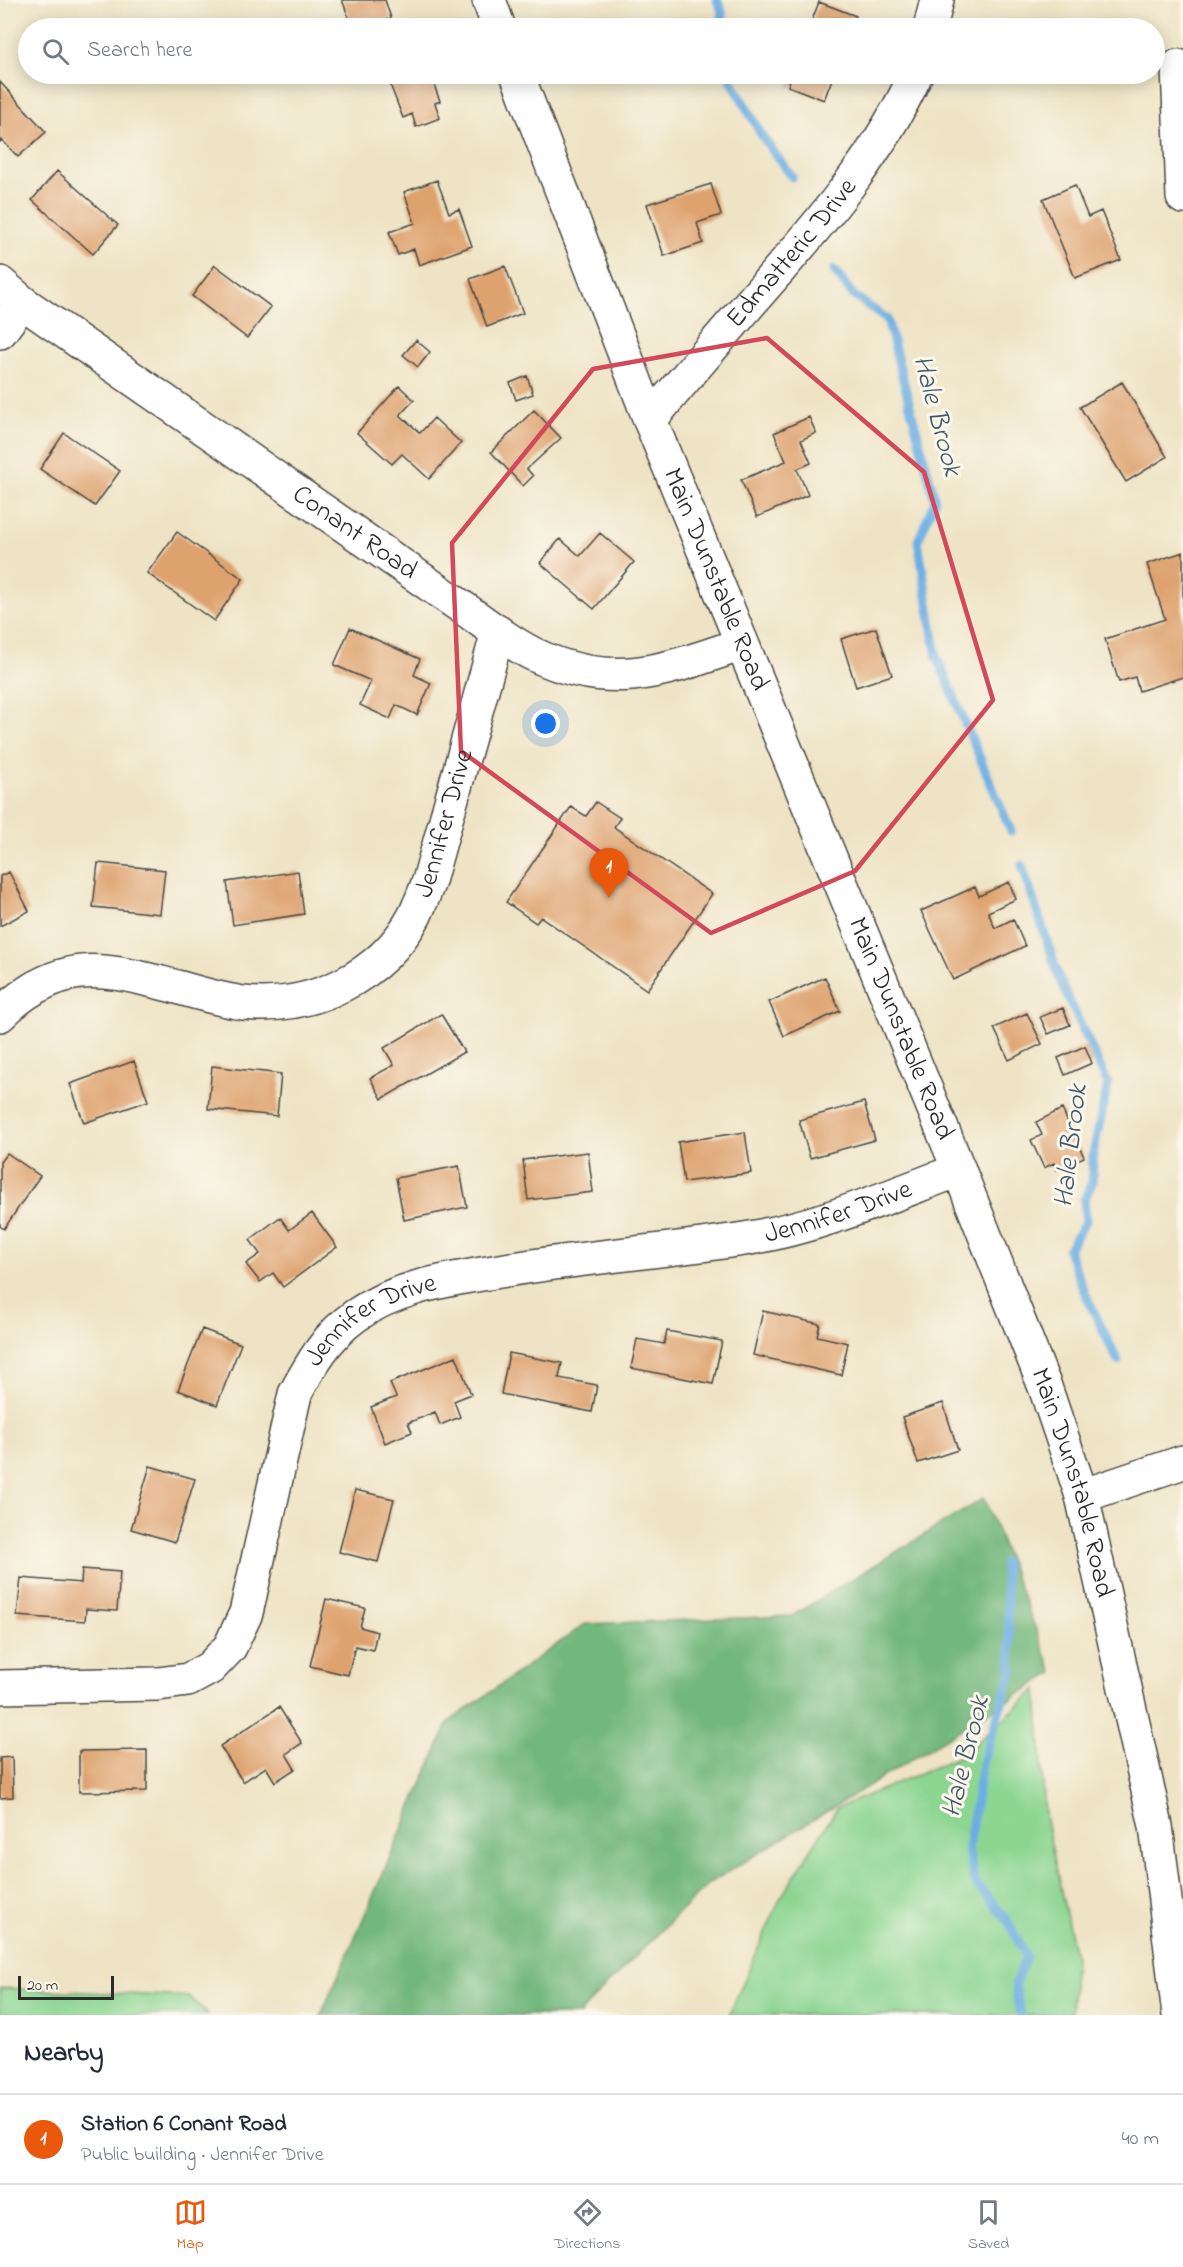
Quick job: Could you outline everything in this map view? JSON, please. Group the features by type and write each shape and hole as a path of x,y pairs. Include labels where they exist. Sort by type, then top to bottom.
{"street":[{"path":"489,0 496,18"},
{"path":"932,18 937,0"},
{"path":"1172,66 1183,197"},
{"name":"Main Dunstable Road","path":"521,84 650,420 959,1170 1045,1387 1082,1496 1174,1902 1179,2015"},
{"name":"Edmatteric Drive","path":"650,420 839,200 881,140 911,84"},
{"path":"0,332 11,293"},
{"name":"Conant Road","path":"11,293 532,654 566,668 604,675 638,675 674,667 742,644"},
{"name":"Jennifer Drive","path":"0,1015 11,1004 42,983 71,973 107,972 244,1003 267,1003 306,1000 333,990 363,973 389,950 402,933 414,916 429,881 498,632"},
{"name":"Jennifer Drive","path":"0,1687 158,1684 188,1680 210,1668 230,1647 246,1613 295,1394 310,1366 330,1338 356,1316 382,1301 430,1283 516,1268 744,1239 786,1231 831,1218 959,1170"},
{"path":"1082,1496 1183,1462"}],"highlighted area":[{"path":"767,338 924,472 993,700 855,871 711,933 461,751 452,543 593,369"}],"green space":[{"path":"984,1498 1053,1673 708,1884 586,2006 580,2015 321,2015 449,1722 585,1624 792,1616"},
{"path":"1037,1689 1045,1816 1075,1956 1071,2015 729,2015 780,1899 837,1808 963,1755"},
{"path":"0,1988 190,1997 208,2015 0,2015"}],"building":[{"path":"342,0 385,0 391,18 349,18"},
{"path":"819,2 856,16 855,18 813,18"},
{"path":"0,82 46,132 18,157 2,140 0,142"},
{"path":"390,84 434,84 440,101 435,103 440,118 416,127 412,114 403,118"},
{"path":"789,84 830,84 824,100 788,86"},
{"path":"57,171 118,225 93,254 32,200"},
{"path":"437,180 449,213 459,209 472,246 419,265 414,249 398,255 389,232 415,223 404,192"},
{"path":"711,184 721,215 697,223 703,243 664,256 647,204"},
{"path":"1075,185 1088,217 1101,211 1121,260 1075,278 1043,199"},
{"path":"215,265 271,307 247,338 192,296"},
{"path":"505,266 523,313 487,327 470,279"},
{"path":"416,340 430,352 418,367 403,355"},
{"path":"527,376 533,394 516,400 510,383"},
{"path":"1122,382 1167,457 1126,482 1080,407"},
{"path":"399,386 414,400 400,415 420,433 434,418 461,443 429,479 402,454 392,464 357,433"},
{"path":"534,410 561,438 527,469 533,476 523,486 491,452"},
{"path":"809,417 816,433 801,440 811,463 797,469 808,495 757,517 741,480 786,461 774,433"},
{"path":"64,433 120,471 95,506 40,469"},
{"path":"177,532 243,579 214,621 147,573"},
{"path":"600,533 634,562 594,609 540,563 560,539 580,556"},
{"path":"1183,552 1183,677 1139,691 1135,677 1119,682 1105,639 1165,619 1147,564"},
{"path":"350,628 420,659 414,675 431,683 417,715 396,705 390,719 360,705 371,681 334,665"},
{"path":"876,628 892,675 856,687 841,639"},
{"path":"596,802 620,818 614,827 712,894 647,990 541,917 536,923 506,902 571,807 586,816"},
{"path":"98,863 165,870 160,914 93,907"},
{"path":"298,871 304,914 233,925 227,882"},
{"path":"9,872 29,911 0,926 0,876"},
{"path":"1009,882 1016,899 988,912 995,928 1013,919 1025,946 953,980 921,911 975,887 979,896"},
{"path":"825,977 840,1011 784,1036 769,1002"},
{"path":"1063,1008 1070,1025 1048,1034 1040,1017"},
{"path":"1027,1013 1042,1044 1009,1060 994,1028"},
{"path":"441,1014 464,1052 382,1099 370,1078 394,1065 384,1048"},
{"path":"1085,1046 1092,1063 1065,1075 1058,1058"},
{"path":"134,1061 148,1101 84,1123 70,1084"},
{"path":"212,1066 281,1074 277,1116 208,1109"},
{"path":"864,1102 875,1140 810,1158 799,1120"},
{"path":"1062,1109 1084,1157 1057,1170 1054,1163 1044,1168 1031,1140 1042,1135 1036,1122"},
{"path":"745,1132 751,1173 684,1182 678,1142"},
{"path":"588,1152 593,1192 528,1200 523,1160"},
{"path":"7,1153 40,1176 4,1229 0,1226 0,1162"},
{"path":"459,1166 467,1207 404,1220 396,1178"},
{"path":"312,1213 337,1247 283,1287 273,1273 260,1282 246,1264 260,1254 250,1240 280,1217 289,1230"},
{"path":"763,1311 820,1324 817,1336 848,1343 841,1375 753,1355"},
{"path":"202,1329 241,1344 217,1405 178,1390"},
{"path":"667,1331 722,1341 713,1384 631,1368 637,1339 664,1344"},
{"path":"509,1353 562,1363 559,1378 597,1385 592,1412 501,1394"},
{"path":"456,1356 471,1394 454,1401 460,1417 440,1425 435,1412 408,1423 412,1432 385,1443 371,1407 396,1397 390,1383"},
{"path":"943,1403 958,1450 918,1463 902,1417"},
{"path":"150,1466 195,1479 175,1542 131,1529"},
{"path":"355,1490 394,1499 378,1562 339,1552"},
{"path":"82,1569 120,1572 117,1611 86,1609 85,1621 17,1616 21,1578 81,1583"},
{"path":"326,1599 365,1608 360,1627 377,1632 373,1650 355,1646 348,1675 310,1666"},
{"path":"279,1707 302,1743 286,1754 295,1769 275,1782 266,1767 243,1782 220,1746"},
{"path":"147,1750 147,1791 79,1792 79,1751"},
{"path":"12,1757 13,1797 0,1798 0,1758"}],"waterway":[{"name":"Hale Brook","path":"717,0 722,18"},
{"name":"Hale Brook","path":"733,84 762,136 792,177"},
{"name":"Hale Brook","path":"834,270 853,295 887,319 935,500 918,541 937,657 1011,831"},
{"name":"Hale Brook","path":"1022,865 1059,978 1108,1084 1093,1154 1092,1183 1084,1200 1086,1221 1068,1250 1085,1293 1118,1361"},
{"name":"Hale Brook","path":"1004,1563 1012,1671 982,1764 968,1848 975,1883 1006,1918 1026,1956 1015,1984 1020,2015"}],"place":[{"name":"Station 6 Conant Road","path":"609,898"}]}
